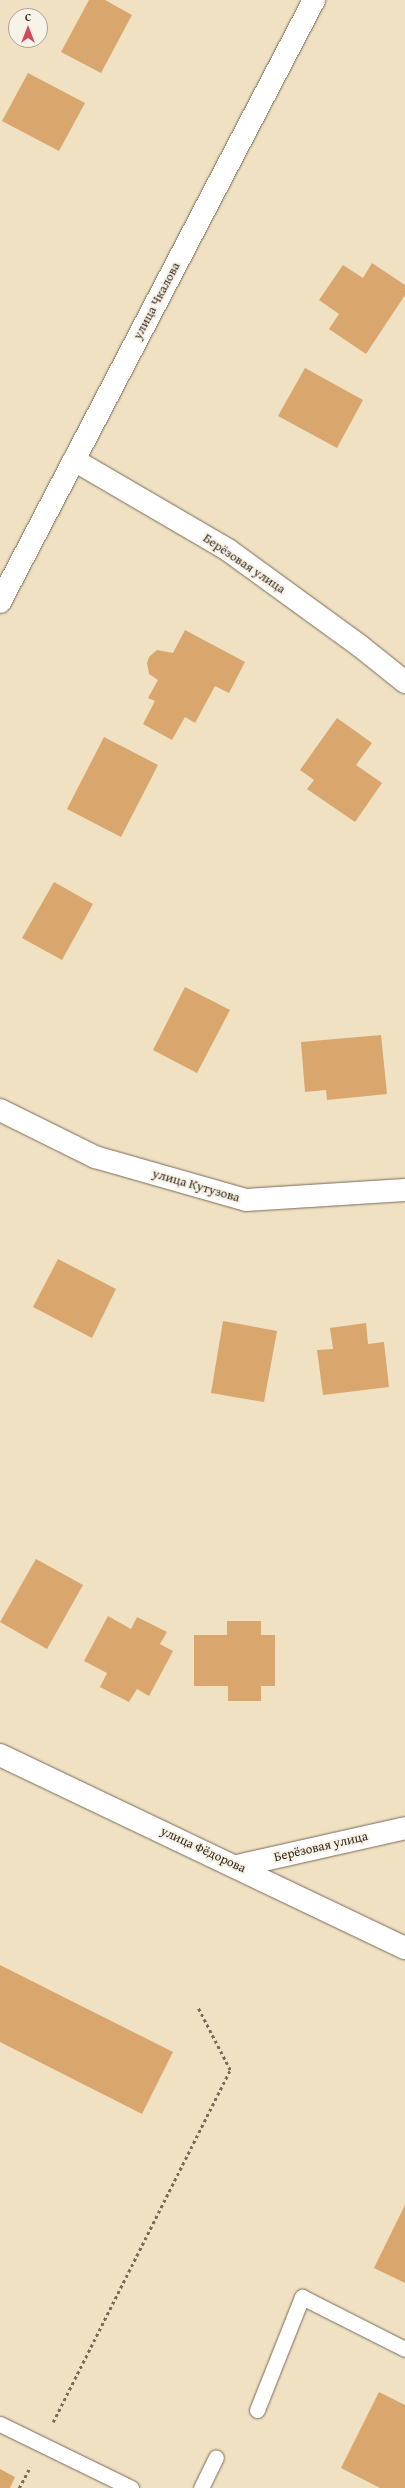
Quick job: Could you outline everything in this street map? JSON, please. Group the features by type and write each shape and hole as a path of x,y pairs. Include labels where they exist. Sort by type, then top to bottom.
{"street":[{"name":"улица Чкалова","path":"0,602 314,0"},
{"name":"Берёзовая улица","path":"74,460 228,550 360,646 405,682"},
{"name":"улица Кутузова","path":"0,1110 95,1157 246,1200 405,1190"},
{"name":"улица Фёдорова","path":"0,1755 237,1866 405,1948"},
{"name":"Берёзовая улица","path":"237,1866 405,1828"}],"lane":[{"path":"257,2410 302,2297 405,2349"},
{"path":"0,2424 131,2488"},
{"path":"200,2488 216,2457"}],"path":[{"path":"19,2488 230,2070 198,2008"}],"building":[{"path":"89,0 105,0 132,15 101,73 61,52"},
{"path":"28,73 85,103 59,151 2,121"},
{"path":"372,263 405,285 405,295 366,354 329,329 339,314 319,300 343,265 363,278"},
{"path":"305,368 363,400 337,448 278,416"},
{"path":"185,630 245,662 229,693 215,686 195,723 185,717 172,740 143,724 155,701 148,698 158,680 149,674 147,663 149,657 157,650 173,653"},
{"path":"337,718 372,743 356,765 382,783 355,822 307,789 314,780 300,770"},
{"path":"104,737 158,765 121,837 67,809"},
{"path":"54,882 93,904 62,960 22,938"},
{"path":"185,987 230,1010 197,1073 153,1050"},
{"path":"381,1035 387,1094 327,1100 326,1090 305,1092 301,1042"},
{"path":"58,1259 116,1289 92,1338 33,1307"},
{"path":"223,1321 277,1331 264,1402 211,1393"},
{"path":"366,1323 368,1344 384,1342 389,1387 323,1395 317,1350 333,1349 330,1328"},
{"path":"36,1559 83,1585 47,1649 0,1622"},
{"path":"108,1616 131,1629 137,1617 167,1632 160,1644 173,1651 149,1696 137,1689 129,1702 100,1687 107,1673 84,1661"},
{"path":"227,1621 261,1621 261,1635 275,1635 275,1686 261,1686 261,1701 228,1701 228,1686 194,1686 194,1635 227,1635"},
{"path":"0,1965 173,2052 142,2114 0,2042"},
{"path":"405,2205 405,2283 374,2268"},
{"path":"379,2392 405,2405 405,2488 380,2488 341,2468"},
{"path":"0,2469 15,2477 10,2488 0,2488"}]}
